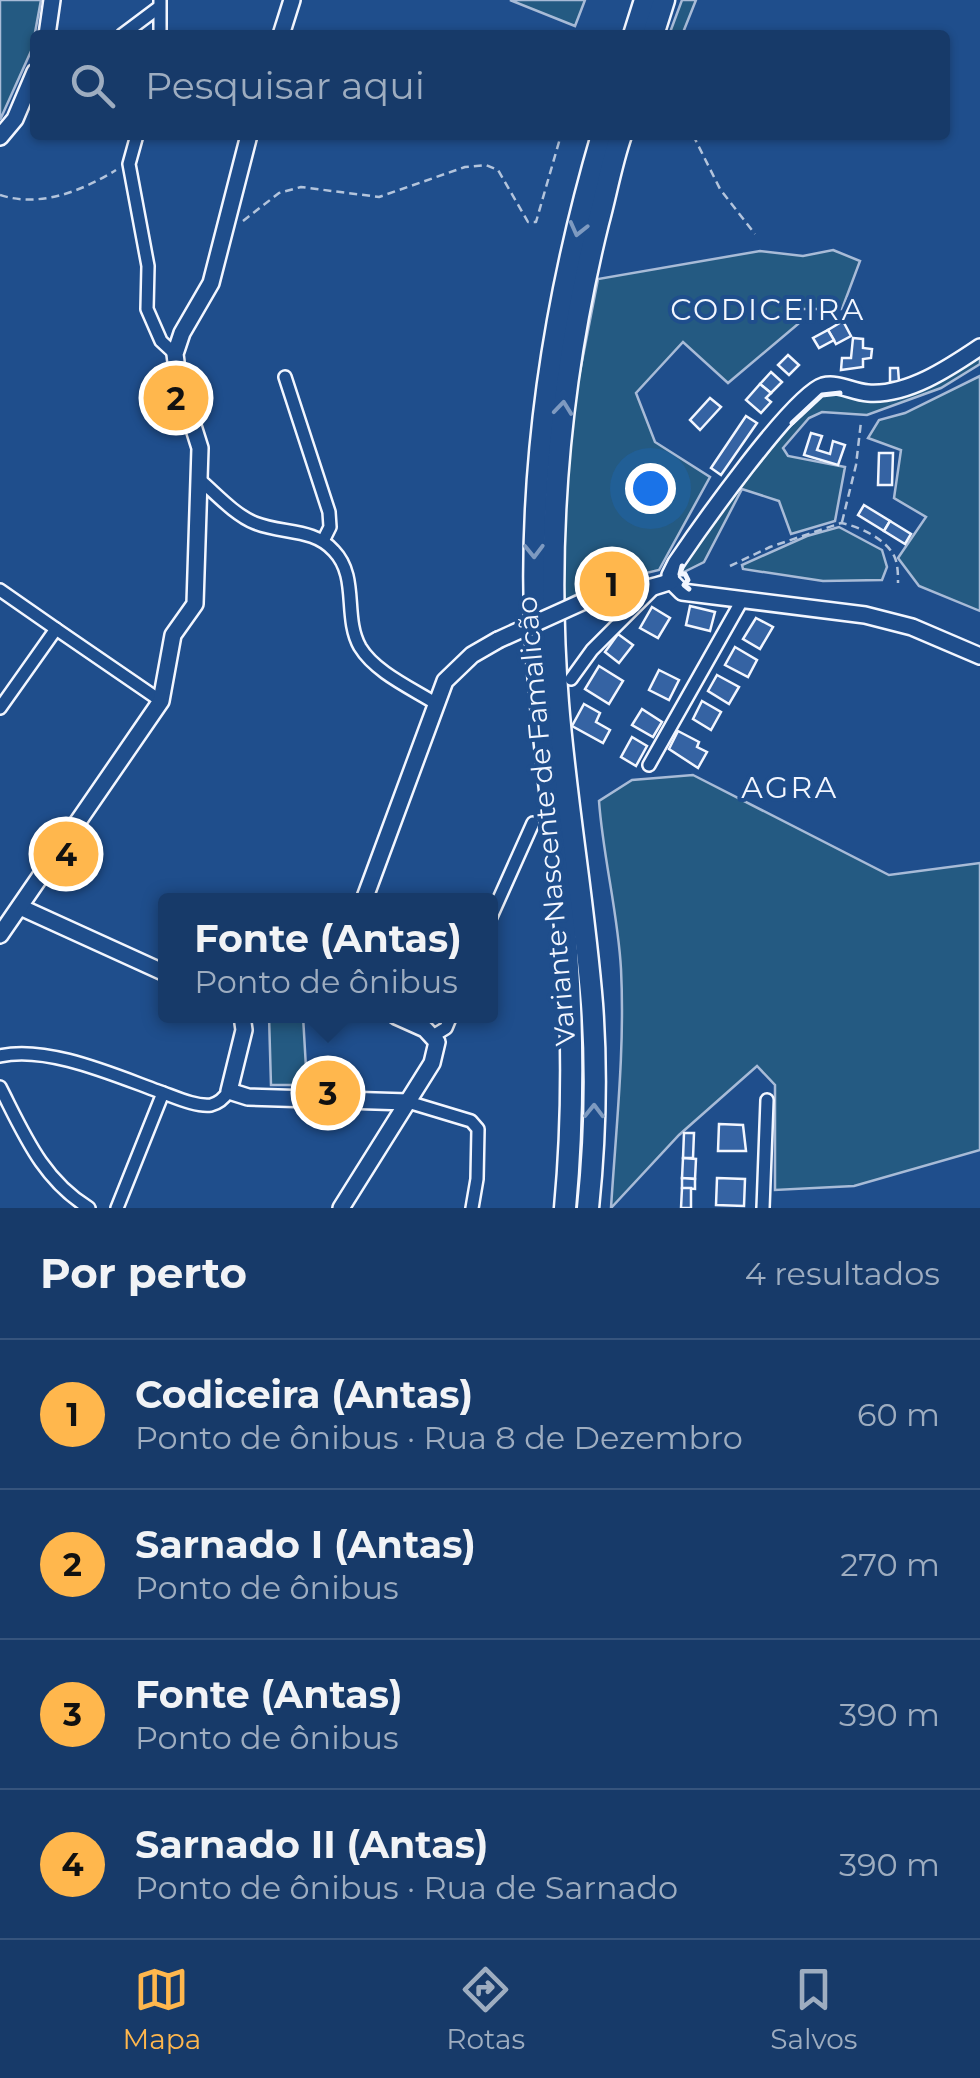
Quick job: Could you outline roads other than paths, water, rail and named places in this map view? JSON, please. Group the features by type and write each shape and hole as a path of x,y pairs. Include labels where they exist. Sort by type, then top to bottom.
{"highway":[{"path":"636,30 645,0"},
{"path":"655,30 664,0"},
{"name":"Variante Nascente de Famalicão","path":"563,1208 572,1099 570,999 537,657 534,533 552,357 566,278 601,140"},
{"name":"Variante Nascente de Famalicão","path":"588,1208 594,1115 592,1009 559,708 552,528 564,394 573,342 620,140"}],"street":[{"path":"47,30 52,0"},
{"path":"283,30 292,0"},
{"path":"128,30 159,4"},
{"path":"159,4 160,30"},
{"path":"0,138 15,119 30,87"},
{"path":"136,140 130,161 148,266 147,310 162,341 175,354"},
{"path":"0,935 162,701 173,635 195,604 200,448 178,378 175,354 182,333 211,283 248,140"},
{"path":"671,582 676,564 722,498 816,389 840,386 865,393 900,389 980,347"},
{"path":"285,377 329,512 330,528 323,540"},
{"path":"200,480 252,522 323,540 338,554 348,578 351,620 360,648 382,670 435,703"},
{"path":"367,893 435,703 445,680 457,667 498,640 589,599 633,589 653,589 671,582"},
{"path":"671,582 682,592 741,602 866,615 912,627 980,656"},
{"path":"571,679 592,650 653,589"},
{"path":"0,590 162,701"},
{"path":"649,765 741,602"},
{"path":"0,708 56,629"},
{"path":"498,901 533,822"},
{"path":"20,906 158,970"},
{"path":"0,1056 47,1056 210,1105 223,1100 230,1091 243,1023"},
{"path":"342,1208 432,1064 437,1042 425,1028 413,1023"},
{"path":"433,1036 448,1023"},
{"path":"0,1086 37,1160 59,1187 89,1208"},
{"path":"230,1091 248,1097 408,1102 471,1121 478,1129 472,1208"},
{"path":"117,1208 163,1092"},
{"path":"763,1208 768,1100"}],"place":[{"name":"Sarnado I (Antas)","path":"176,398"},
{"name":"Codiceira (Antas)","path":"612,584"},
{"name":"Sarnado II (Antas)","path":"66,854"},
{"name":"Fonte (Antas)","path":"328,1093"}],"district":[{"name":"CODICEIRA","path":"768,309"},
{"name":"AGRA","path":"790,787"}]}
